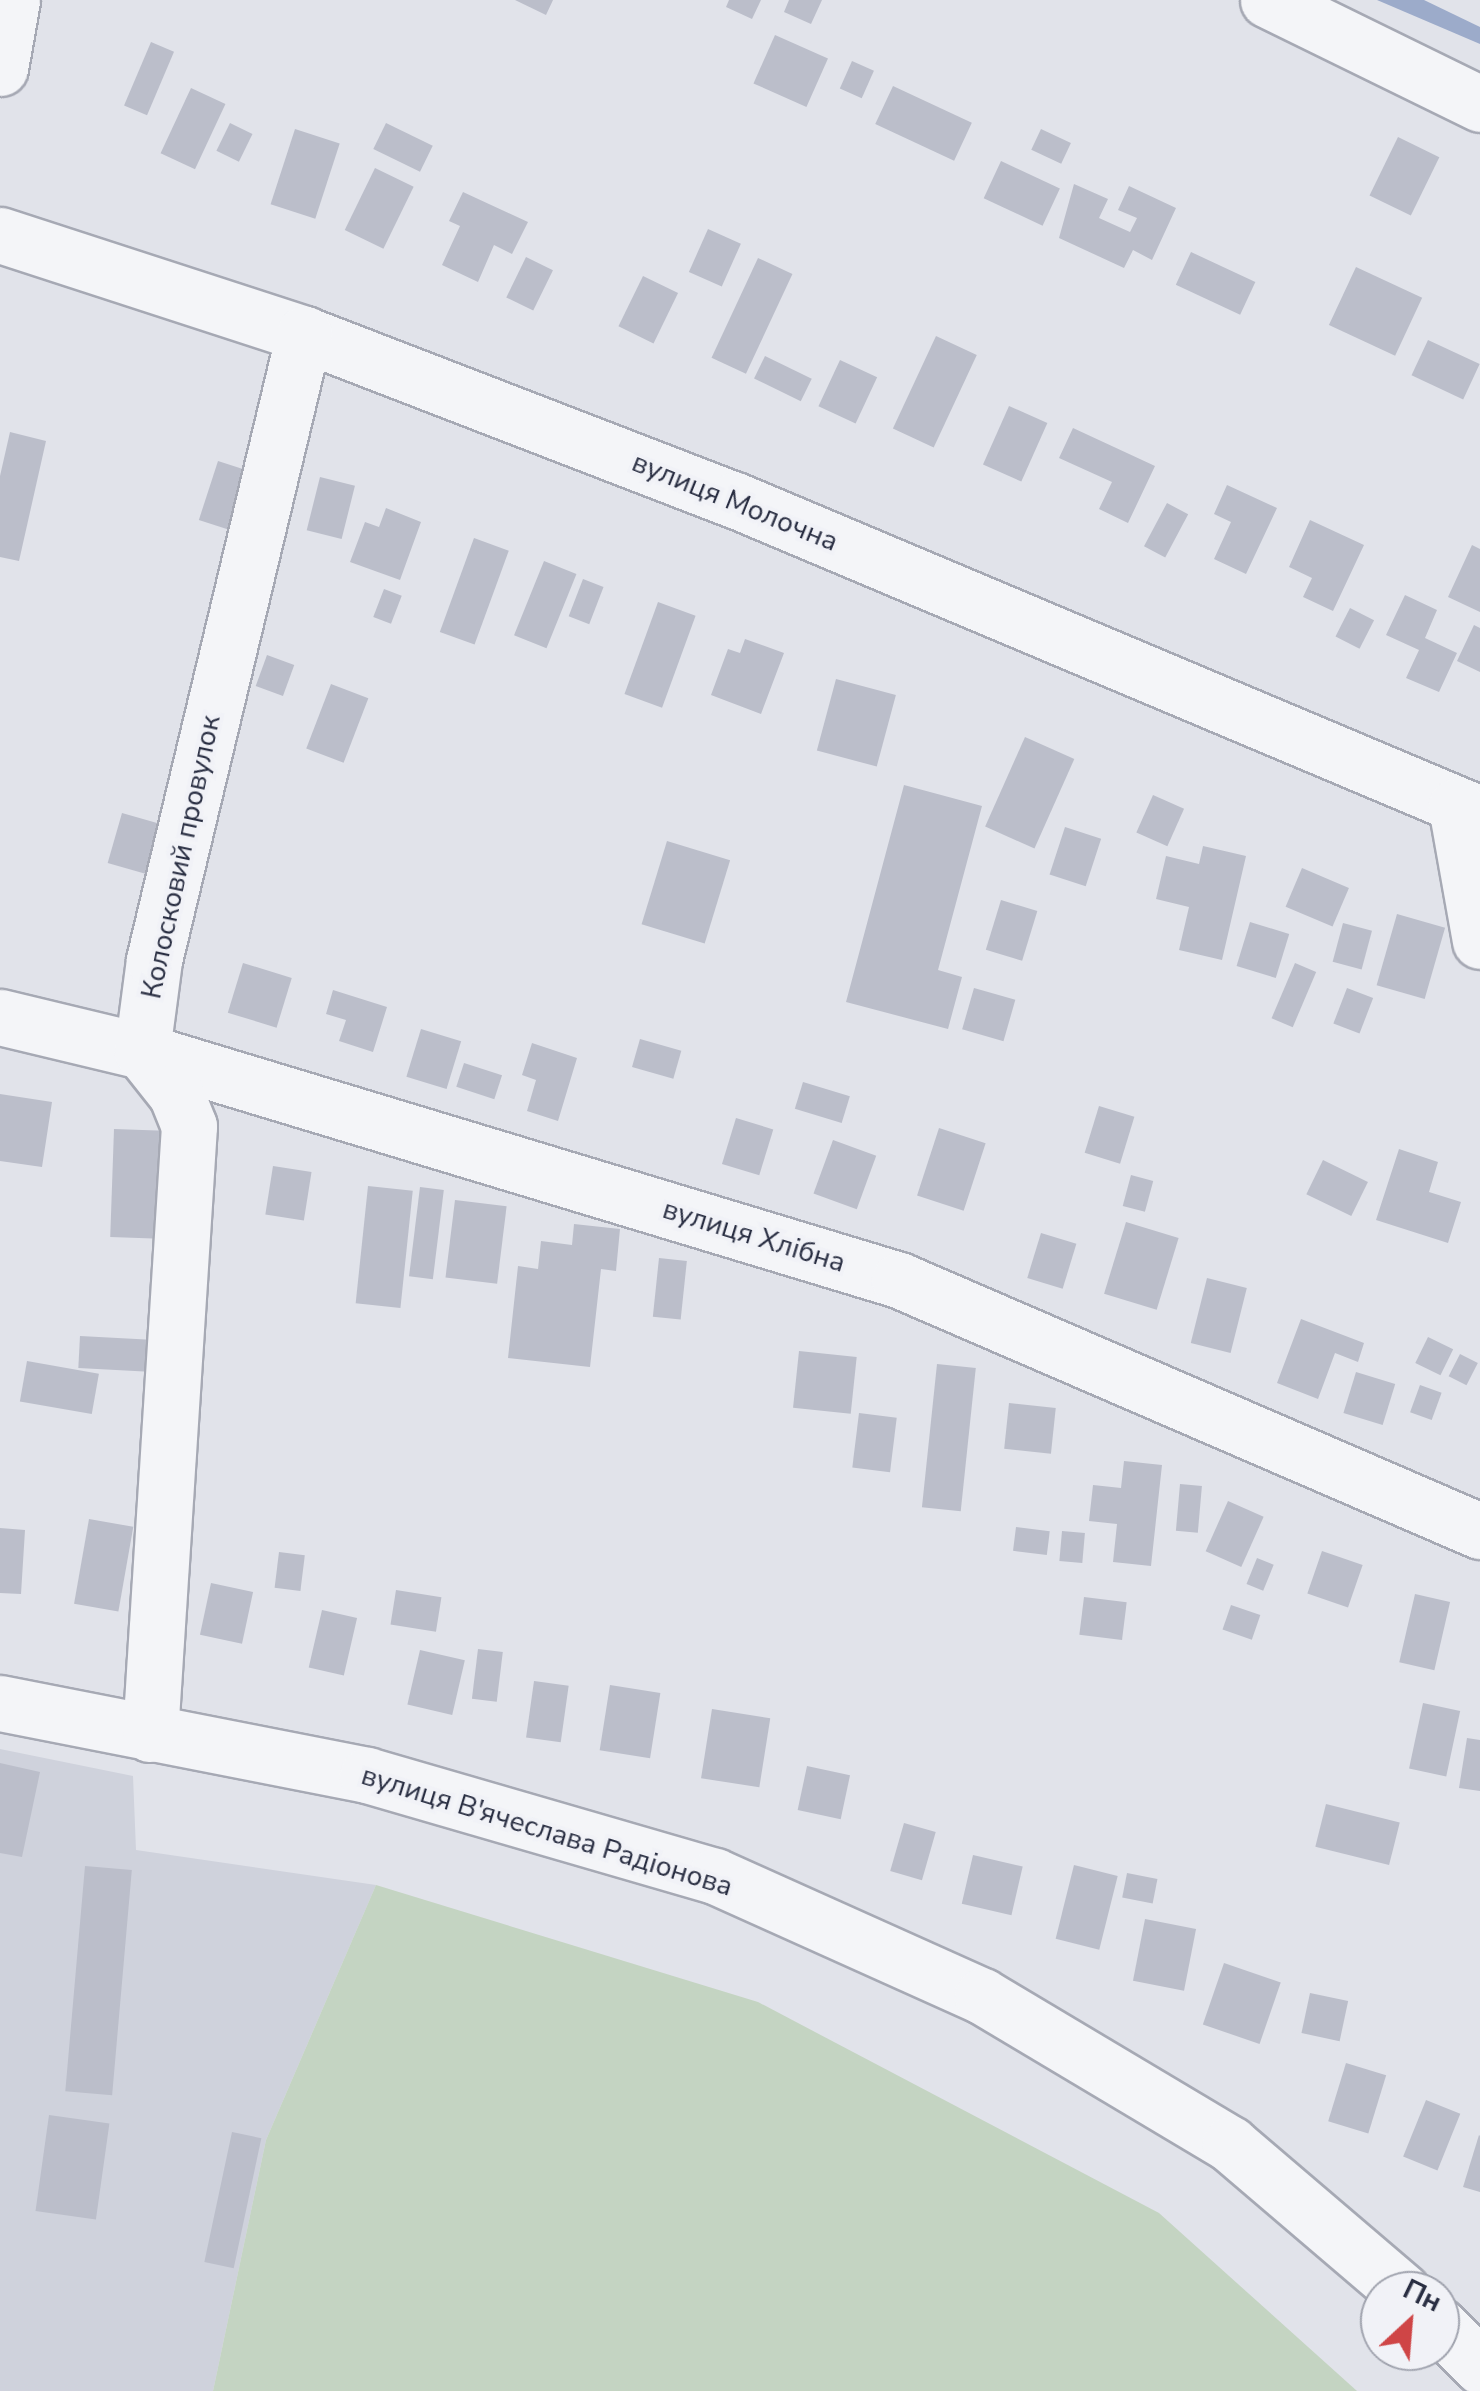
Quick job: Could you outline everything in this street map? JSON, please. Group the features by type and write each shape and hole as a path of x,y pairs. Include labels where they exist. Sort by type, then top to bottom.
{"street":[{"path":"0,68 12,0"},
{"path":"1268,0 1480,104"},
{"name":"вулиця Молочна","path":"0,235 304,334 735,500 1468,810 1480,941"},
{"name":"Колосковий провулок","path":"142,1051 154,960 304,334"},
{"name":"вулиця Хлібна","path":"0,1017 142,1051 899,1280 1480,1530"},
{"path":"142,1051 176,1094 189,1126 150,1734"},
{"name":"вулиця В'ячеслава Радіонова","path":"0,1703 367,1775 715,1876 982,1996 1213,2134 1378,2271"},
{"path":"1460,2346 1480,2366"}],"shaded area":[{"path":"0,1749 133,1776 136,1850 376,1885 266,2140 213,2391 0,2391"}],"green space":[{"path":"376,1885 758,2002 1159,2213 1357,2391 213,2391 266,2140"}],"water":[{"path":"1377,0 1424,0 1480,27 1480,44"}],"building":[{"path":"515,0 553,0 546,15"},
{"path":"729,0 761,0 752,19 726,7"},
{"path":"789,0 822,0 811,24 784,12"},
{"path":"775,35 828,59 806,107 753,83"},
{"path":"151,42 174,52 147,115 124,106"},
{"path":"852,61 874,71 862,98 840,88"},
{"path":"893,86 972,123 954,161 875,124"},
{"path":"191,88 225,104 195,169 161,153"},
{"path":"230,123 252,134 239,162 216,151"},
{"path":"386,123 433,146 420,172 373,149"},
{"path":"295,129 340,144 315,219 271,204"},
{"path":"1041,129 1071,143 1061,164 1031,150"},
{"path":"1398,137 1439,157 1411,216 1370,195"},
{"path":"1001,161 1060,188 1043,226 984,198"},
{"path":"375,168 414,187 383,249 345,230"},
{"path":"1074,184 1108,199 1099,218 1130,232 1137,218 1118,210 1129,186 1176,208 1152,260 1133,250 1124,268 1059,238"},
{"path":"463,192 528,222 512,254 494,245 478,282 442,265 460,226 449,221"},
{"path":"708,229 741,244 722,287 689,272"},
{"path":"1191,252 1255,282 1240,315 1176,285"},
{"path":"526,257 553,270 533,311 506,297"},
{"path":"758,258 792,274 746,374 712,358"},
{"path":"1356,267 1422,298 1395,356 1329,325"},
{"path":"643,276 678,293 654,343 618,326"},
{"path":"936,336 977,355 934,447 893,428"},
{"path":"1428,340 1480,364 1463,399 1412,375"},
{"path":"765,356 812,379 801,401 754,378"},
{"path":"840,360 877,377 856,424 818,406"},
{"path":"1009,406 1047,423 1021,482 983,464"},
{"path":"1073,428 1155,466 1128,523 1099,509 1112,482 1059,458"},
{"path":"10,432 46,441 19,561 0,557 0,476"},
{"path":"218,461 256,473 237,532 199,520"},
{"path":"320,477 355,486 342,539 307,530"},
{"path":"1227,485 1277,508 1246,574 1214,559 1231,522 1214,514"},
{"path":"1167,503 1188,514 1165,558 1144,546"},
{"path":"386,508 421,522 400,580 350,562 365,522 379,527"},
{"path":"1310,520 1364,545 1333,611 1303,597 1312,578 1289,567"},
{"path":"474,538 509,551 475,645 440,632"},
{"path":"1472,545 1480,549 1480,612 1448,597"},
{"path":"544,561 576,574 546,648 514,635"},
{"path":"583,579 604,587 589,624 569,616"},
{"path":"384,589 402,596 391,624 373,617"},
{"path":"1405,595 1437,610 1425,638 1457,653 1439,692 1406,678 1419,650 1386,635"},
{"path":"658,602 696,616 662,708 624,694"},
{"path":"1350,608 1374,620 1360,649 1335,637"},
{"path":"1474,625 1480,628 1480,672 1457,661"},
{"path":"745,639 784,653 761,714 711,695 728,649 740,653"},
{"path":"267,655 294,665 283,696 256,686"},
{"path":"836,679 896,695 877,767 817,750"},
{"path":"331,684 368,698 344,763 306,748"},
{"path":"1025,737 1074,759 1034,848 985,827"},
{"path":"904,785 982,806 938,970 962,977 948,1029 846,1002"},
{"path":"1153,795 1184,809 1167,846 1136,832"},
{"path":"122,813 171,827 157,877 108,863"},
{"path":"1065,827 1101,839 1086,886 1050,875"},
{"path":"667,841 730,860 705,943 642,924"},
{"path":"1203,846 1246,856 1222,960 1179,950 1189,907 1156,899 1166,856 1199,864"},
{"path":"1302,868 1349,888 1333,927 1286,907"},
{"path":"1001,900 1037,911 1022,961 986,950"},
{"path":"1397,914 1445,928 1425,999 1377,985"},
{"path":"1250,922 1289,934 1276,978 1237,966"},
{"path":"1343,923 1372,931 1362,969 1333,962"},
{"path":"243,963 292,978 277,1028 228,1013"},
{"path":"1295,963 1316,972 1293,1027 1272,1018"},
{"path":"974,988 1015,1000 1003,1041 962,1029"},
{"path":"1347,988 1373,998 1360,1034 1333,1023"},
{"path":"333,990 387,1007 373,1052 339,1041 346,1020 326,1014"},
{"path":"421,1029 461,1041 447,1089 406,1077"},
{"path":"640,1039 681,1051 673,1079 632,1067"},
{"path":"532,1043 577,1058 558,1121 527,1111 536,1080 522,1075"},
{"path":"464,1063 502,1075 494,1099 456,1087"},
{"path":"803,1082 850,1096 842,1123 795,1109"},
{"path":"0,1094 52,1102 42,1167 0,1161"},
{"path":"1099,1106 1134,1117 1120,1164 1085,1153"},
{"path":"736,1118 773,1129 759,1175 722,1164"},
{"path":"939,1128 986,1143 964,1211 917,1196"},
{"path":"114,1129 164,1131 160,1239 110,1237"},
{"path":"833,1140 876,1156 857,1209 814,1194"},
{"path":"1399,1149 1438,1162 1429,1192 1461,1202 1448,1243 1376,1220"},
{"path":"1323,1160 1368,1182 1351,1216 1306,1194"},
{"path":"273,1166 312,1172 304,1220 265,1214"},
{"path":"1131,1175 1153,1181 1145,1212 1123,1206"},
{"path":"368,1186 413,1191 400,1308 356,1303"},
{"path":"420,1187 444,1190 433,1279 409,1276"},
{"path":"455,1200 507,1206 497,1284 445,1277"},
{"path":"1126,1222 1179,1238 1157,1310 1104,1294"},
{"path":"574,1224 620,1229 616,1271 601,1269 590,1367 508,1358 518,1266 538,1269 541,1241 572,1245"},
{"path":"1041,1233 1076,1244 1063,1289 1027,1278"},
{"path":"659,1258 687,1261 681,1320 653,1317"},
{"path":"1207,1278 1247,1288 1231,1353 1191,1343"},
{"path":"1301,1319 1364,1343 1358,1362 1335,1353 1318,1399 1277,1383"},
{"path":"80,1336 160,1340 158,1372 78,1368"},
{"path":"1428,1337 1453,1349 1440,1375 1415,1363"},
{"path":"799,1351 857,1357 851,1414 793,1408"},
{"path":"1460,1354 1478,1363 1466,1385 1449,1376"},
{"path":"27,1361 99,1374 92,1414 20,1401"},
{"path":"937,1364 976,1368 961,1511 922,1507"},
{"path":"1356,1372 1395,1384 1383,1425 1343,1413"},
{"path":"1420,1385 1442,1393 1432,1420 1410,1412"},
{"path":"1009,1403 1056,1408 1051,1454 1004,1449"},
{"path":"859,1413 897,1418 890,1472 852,1468"},
{"path":"1124,1461 1162,1465 1151,1566 1113,1562 1117,1524 1089,1521 1093,1485 1121,1488"},
{"path":"1180,1484 1202,1486 1198,1533 1176,1531"},
{"path":"1228,1501 1264,1517 1241,1567 1206,1551"},
{"path":"89,1519 133,1527 118,1612 74,1604"},
{"path":"1016,1527 1050,1531 1047,1555 1013,1551"},
{"path":"0,1528 25,1530 21,1594 0,1593"},
{"path":"1062,1531 1085,1533 1082,1563 1059,1561"},
{"path":"1322,1551 1363,1565 1348,1608 1307,1594"},
{"path":"279,1552 305,1555 300,1591 275,1588"},
{"path":"1257,1558 1274,1565 1263,1591 1247,1584"},
{"path":"211,1583 253,1592 242,1644 200,1635"},
{"path":"396,1590 441,1597 436,1632 391,1625"},
{"path":"1415,1594 1450,1602 1434,1670 1399,1662"},
{"path":"1084,1597 1127,1602 1122,1640 1079,1635"},
{"path":"1231,1605 1260,1615 1252,1640 1223,1630"},
{"path":"322,1610 357,1618 344,1676 309,1667"},
{"path":"478,1649 503,1652 497,1702 472,1699"},
{"path":"420,1650 465,1660 452,1715 407,1705"},
{"path":"534,1681 569,1686 561,1742 526,1737"},
{"path":"610,1685 660,1693 650,1758 600,1750"},
{"path":"1423,1703 1460,1711 1446,1776 1409,1769"},
{"path":"712,1709 770,1718 759,1787 701,1778"},
{"path":"1467,1738 1480,1740 1480,1791 1459,1788"},
{"path":"0,1763 40,1772 22,1857 0,1853"},
{"path":"807,1766 850,1775 841,1819 798,1810"},
{"path":"1326,1804 1400,1822 1389,1865 1315,1847"},
{"path":"904,1823 936,1832 922,1880 890,1871"},
{"path":"973,1855 1023,1866 1011,1915 962,1904"},
{"path":"1074,1865 1118,1876 1099,1950 1056,1939"},
{"path":"85,1866 132,1870 112,2095 65,2091"},
{"path":"1127,1873 1157,1879 1153,1903 1122,1898"},
{"path":"1145,1919 1196,1929 1184,1991 1133,1981"},
{"path":"1224,1963 1281,1983 1260,2044 1203,2024"},
{"path":"1310,1993 1348,2001 1340,2041 1301,2033"},
{"path":"1346,2063 1386,2075 1368,2134 1328,2121"},
{"path":"1426,2100 1460,2114 1437,2170 1403,2157"},
{"path":"49,2115 109,2123 96,2220 36,2211"},
{"path":"232,2132 261,2138 234,2268 204,2262"},
{"path":"1480,2136 1480,2192 1463,2187"}]}
